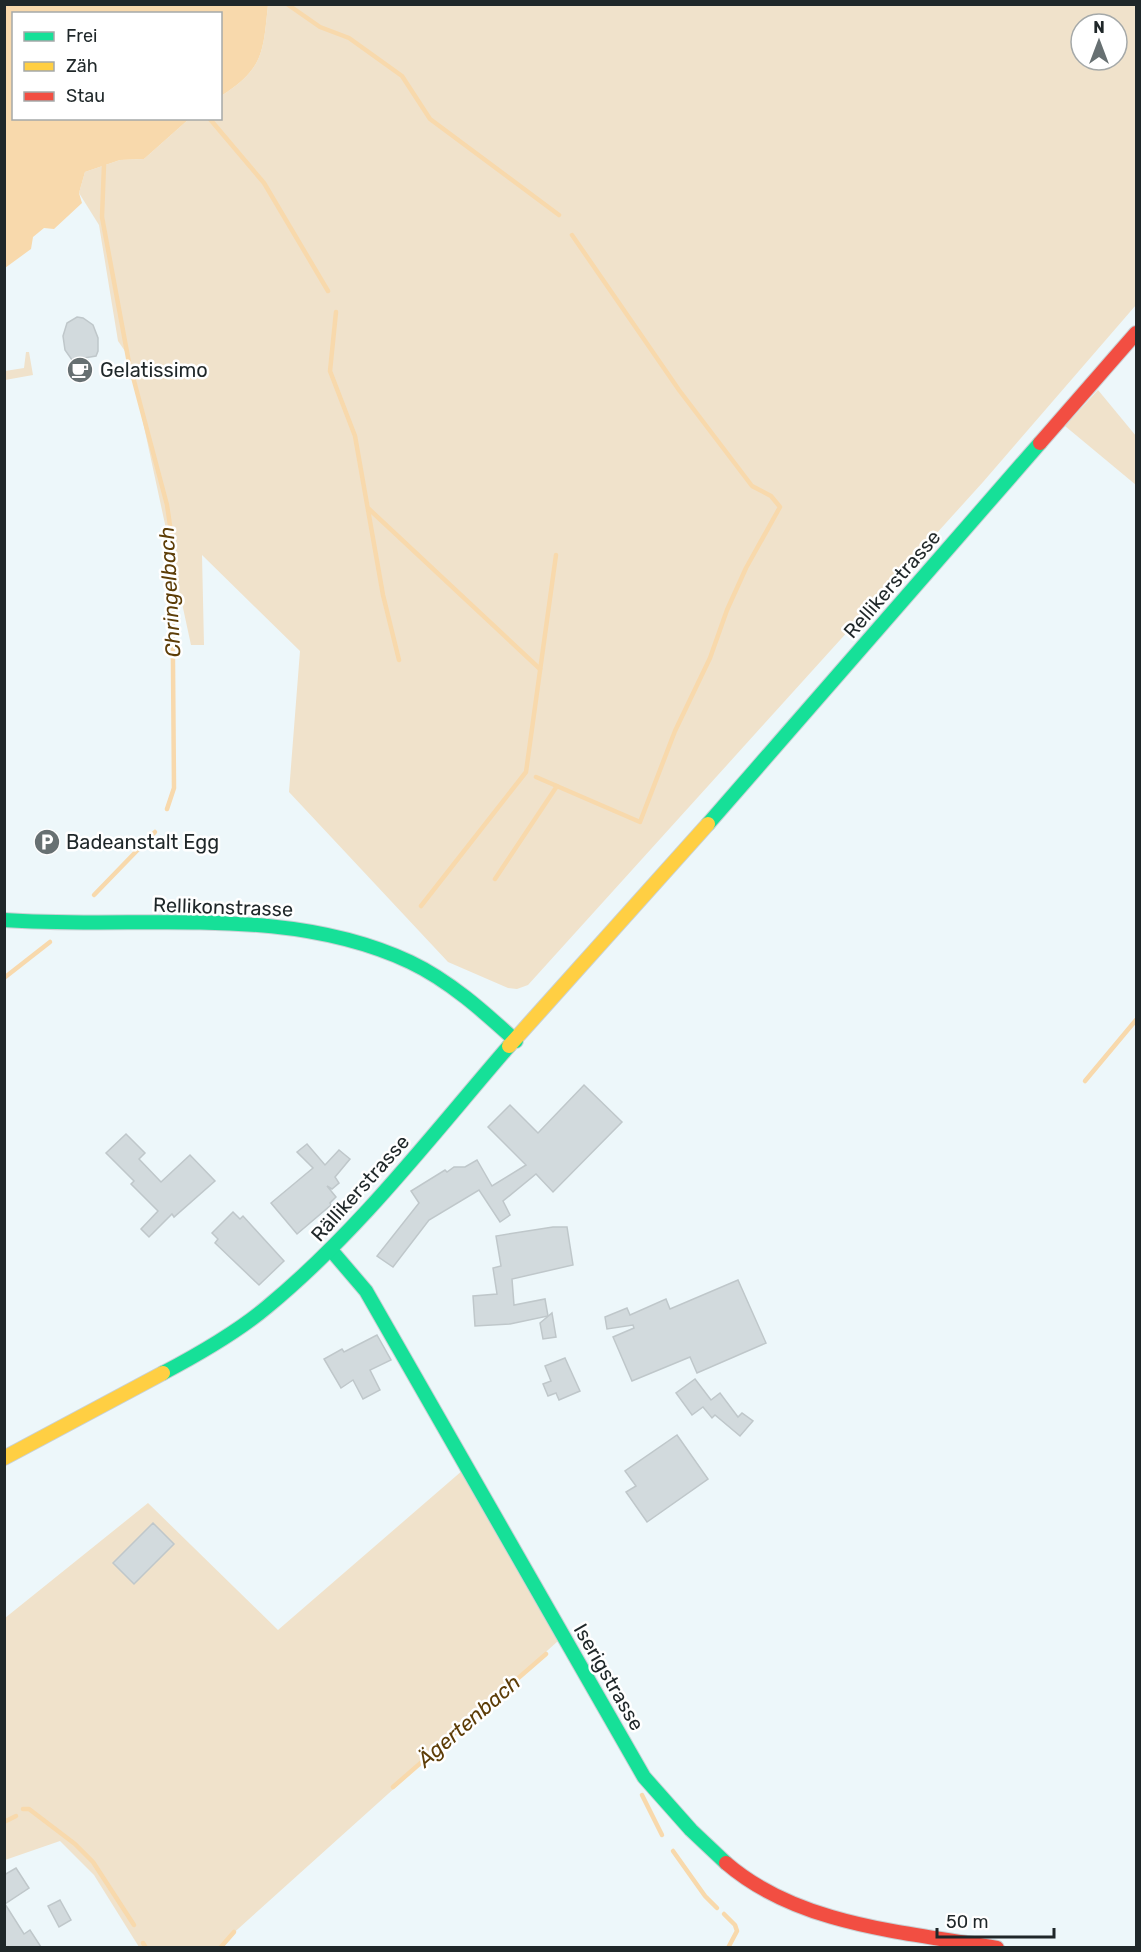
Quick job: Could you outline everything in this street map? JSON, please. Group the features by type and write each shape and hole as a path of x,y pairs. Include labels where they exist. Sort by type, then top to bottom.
{"main road":[{"name":"Rellikerstrasse","path":"676,860 1137,333"},
{"name":"Rällikerstrasse","path":"4,1458 201,1353 266,1308 331,1250 516,1041 579,966 676,860"},
{"name":"Rellikonstrasse","path":"4,920 84,924 258,924 329,934 384,951 437,977 475,1004 516,1041"},
{"name":"Iserigstrasse","path":"331,1250 366,1292 379,1313 644,1777 694,1834 745,1877 806,1908 881,1928 997,1947"}],"shaded area":[{"path":"5,4 268,5 265,35 259,58 246,77 222,95 222,12 12,12 12,120 188,120 144,159 120,160 85,172 79,193 82,203 54,229 44,228 33,237 31,249 5,268"},
{"path":"268,5 1136,5 1136,305 983,482 528,985 517,989 508,988 448,962 289,792 300,651 202,555 204,645 191,645 129,357 118,341 99,225 79,193 85,172 120,160 144,159 188,120 222,120 222,95 246,77 259,58"},
{"path":"26,352 29,352 33,375 5,380 5,371 24,368"},
{"path":"1098,390 1136,436 1136,485 1065,426"},
{"path":"463,1470 558,1641 218,1947 139,1947 94,1875 60,1841 5,1860 5,1618 148,1503 278,1630"}],"building":[{"path":"77,317 93,325 98,338 96,356 72,360 65,350 63,336 67,323"},
{"path":"584,1085 622,1122 553,1192 536,1174 503,1201 510,1215 500,1222 479,1190 429,1220 393,1267 377,1256 419,1203 411,1191 445,1170 447,1172 454,1167 465,1167 477,1160 492,1186 526,1165 488,1127 510,1105 538,1133"},
{"path":"126,1134 145,1153 139,1159 161,1182 190,1155 215,1181 174,1217 172,1214 149,1237 141,1229 158,1211 131,1184 134,1181 106,1153"},
{"path":"307,1144 325,1165 339,1150 350,1159 335,1177 339,1183 332,1189 327,1186 336,1197 330,1203 331,1205 297,1234 271,1203 313,1168 297,1152"},
{"path":"233,1212 240,1219 243,1216 284,1261 259,1285 215,1243 218,1239 212,1233"},
{"path":"567,1227 573,1265 512,1279 514,1305 545,1299 548,1316 510,1324 475,1326 473,1296 497,1294 493,1268 501,1266 496,1236"},
{"path":"738,1280 766,1343 697,1373 690,1357 632,1381 613,1337 634,1328 633,1325 607,1329 605,1317 627,1308 630,1315 666,1299 670,1309"},
{"path":"552,1313 556,1337 543,1339 540,1323"},
{"path":"377,1335 391,1360 370,1370 380,1390 363,1399 353,1380 341,1388 324,1359 342,1349 344,1352"},
{"path":"565,1358 580,1391 559,1400 556,1393 548,1396 543,1384 551,1381 545,1366"},
{"path":"695,1379 711,1400 720,1393 738,1417 742,1413 753,1421 740,1436 715,1415 712,1418 703,1407 692,1415 676,1393"},
{"path":"677,1435 708,1479 647,1522 626,1492 636,1486 625,1471"},
{"path":"153,1523 174,1544 134,1584 113,1563"},
{"path":"16,1868 29,1888 5,1904 24,1934 30,1930 41,1947 4,1947 4,1875"},
{"path":"60,1900 71,1920 59,1927 48,1906"}],"waterway":[{"path":"287,4 320,27 349,38 402,76 430,119 559,215"},
{"path":"211,120 264,183 328,291"},
{"name":"Chringelbach","path":"104,165 102,217 129,363"},
{"path":"536,777 640,822 675,731 710,658 727,610 746,568 780,507 771,496 752,486 679,390 572,235"},
{"path":"336,312 330,371 355,436 383,595 399,660"},
{"name":"Chringelbach","path":"133,377 167,505 172,539 174,788 167,809"},
{"path":"369,509 540,669"},
{"path":"421,906 526,772 556,555"},
{"path":"495,879 557,786"},
{"name":"Chringelbach","path":"94,895 155,832"},
{"name":"Chringelbach","path":"4,978 50,942"},
{"path":"1085,1081 1136,1020"},
{"name":"Ägertenbach","path":"393,1787 546,1654"},
{"path":"642,1795 662,1835"},
{"path":"23,1809 29,1809 75,1844 93,1862 134,1925"},
{"path":"4,1822 16,1816"},
{"path":"673,1851 705,1896 717,1908"},
{"path":"724,1914 735,1925 737,1931 728,1948"},
{"path":"220,1948 234,1932"},
{"path":"143,1943 146,1948"}],"traffic: fast":[{"path":"708,824 1040,443"},
{"path":"4,920 262,925 312,932 362,944 425,970 466,998 516,1041"},
{"path":"163,1373 243,1326 301,1278 394,1181 509,1046"},
{"path":"331,1250 366,1291 644,1777 691,1830 726,1863"}],"traffic: slow":[{"path":"509,1046 708,824"},
{"path":"4,1458 163,1373"}],"traffic: jam":[{"path":"1040,443 1136,333"},
{"path":"726,1863 755,1884 786,1901 820,1913 891,1931 997,1948"}],"place":[{"name":"Gelatissimo","path":"80,370"},
{"name":"Badeanstalt Egg","path":"47,842"}]}
